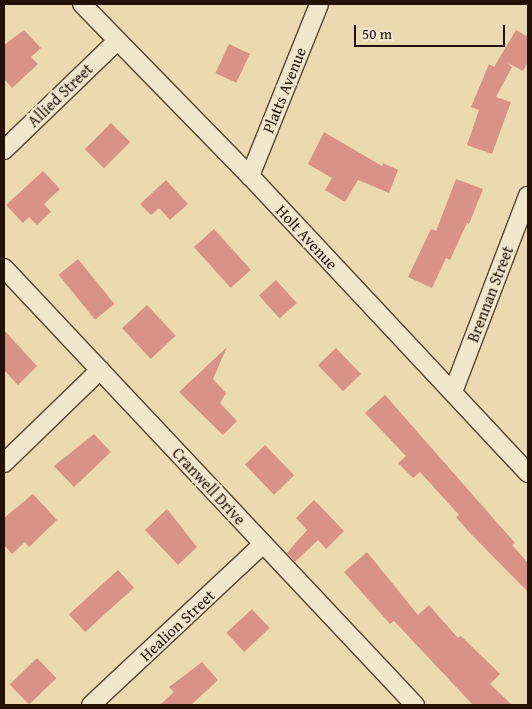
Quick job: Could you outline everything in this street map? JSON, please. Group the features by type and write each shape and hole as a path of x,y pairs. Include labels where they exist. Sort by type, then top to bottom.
{"street":[{"name":"Holt Avenue","path":"82,4 250,176 528,473"},
{"name":"Platts Avenue","path":"250,176 319,4"},
{"name":"Allied Street","path":"4,150 117,41"},
{"name":"Brennan Street","path":"453,392 528,196"},
{"name":"Cranwell Drive","path":"4,268 415,705"},
{"path":"4,463 100,370"},
{"name":"Healion Street","path":"91,705 263,544"}],"building":[{"path":"24,30 41,48 31,57 38,64 12,88 4,79 4,45"},
{"path":"516,30 528,37 528,62 523,71 508,63 512,67 496,97 511,102 492,154 467,145 479,110 471,107 489,64 494,67"},
{"path":"229,44 250,54 236,83 215,73"},
{"path":"111,123 130,142 104,168 85,149"},
{"path":"324,132 382,166 383,163 398,170 389,193 358,180 345,202 325,190 332,178 308,164"},
{"path":"43,171 60,189 44,204 51,212 37,225 29,217 23,223 6,205"},
{"path":"456,179 483,189 469,224 467,223 450,260 446,258 432,288 408,277 431,229 436,231"},
{"path":"166,180 188,204 170,220 159,208 151,215 140,204"},
{"path":"214,229 251,270 231,288 194,247"},
{"path":"78,259 115,304 95,320 59,275"},
{"path":"276,280 297,303 280,318 259,295"},
{"path":"147,305 176,336 151,359 122,328"},
{"path":"4,330 37,366 18,385 4,370"},
{"path":"227,347 213,379 226,393 220,403 237,421 223,435 179,392"},
{"path":"336,348 361,374 343,391 318,365"},
{"path":"385,395 515,543 512,545 528,563 528,592 468,531 456,517 459,515 420,472 413,478 398,463 406,456 365,413"},
{"path":"94,434 111,452 74,487 54,466"},
{"path":"265,445 294,475 274,495 245,464"},
{"path":"33,494 57,520 29,547 25,542 12,554 4,545 4,518"},
{"path":"314,500 344,531 326,549 318,540 295,562 287,553 307,530 296,518"},
{"path":"167,509 197,547 178,565 145,530"},
{"path":"367,552 418,615 429,605 458,638 461,636 500,674 490,684 512,705 473,705 394,621 390,624 344,572"},
{"path":"118,570 134,588 85,632 69,614"},
{"path":"252,609 270,628 244,652 226,633"},
{"path":"37,658 56,678 29,705 10,684"},
{"path":"202,662 218,680 191,705 160,705 174,692 169,687"}]}
